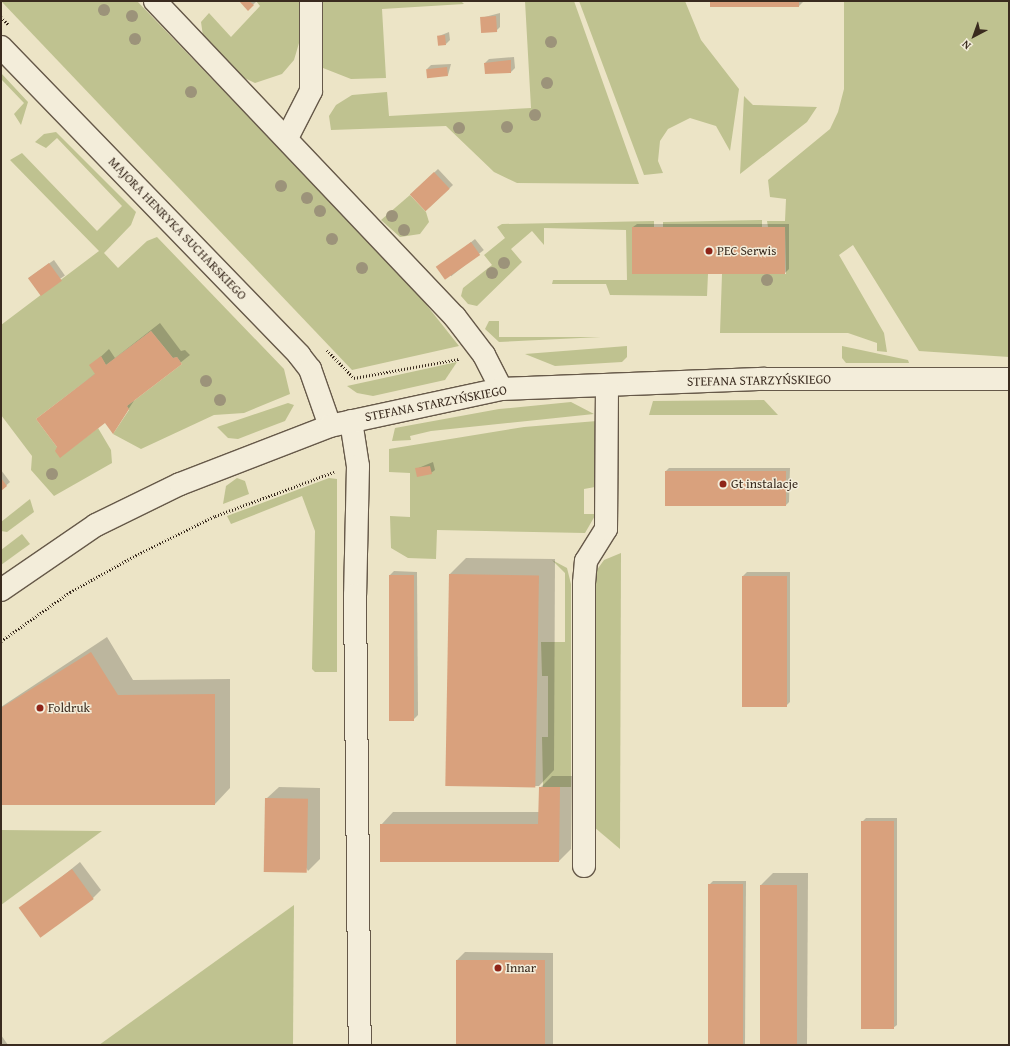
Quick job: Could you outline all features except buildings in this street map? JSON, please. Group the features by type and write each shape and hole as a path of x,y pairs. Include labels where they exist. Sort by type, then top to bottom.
{"street":[{"path":"155,1 287,138 455,317 484,355 501,390"},
{"path":"287,138 311,91 311,1"},
{"name":"MAJORA HENRYKA SUCHARSKIEGO","path":"1,47 299,355 310,369 340,423 358,466 355,595 360,1045"},
{"name":"STEFANA STARZYŃSKIEGO","path":"1,590 96,525 180,484 340,423 501,390 765,379 1009,379"},
{"path":"584,866 584,583 586,561 606,529 607,386"}],"path":[{"path":"1,17 12,28"},
{"path":"321,344 354,378 484,355"},
{"path":"1,641 70,592 215,516 298,483 358,466"}],"green space":[{"path":"1,1 137,1 413,288 459,346 352,370"},
{"path":"256,1 299,1 299,43 294,60 282,74 255,83 236,74 203,36 201,22 209,13 231,37 260,6"},
{"path":"323,1 461,1 464,4 382,9 386,78 351,79 323,68"},
{"path":"525,1 574,1 639,184 517,183 494,172 446,126 331,130 329,116 336,105 352,95 387,92 389,116 531,108"},
{"path":"579,1 685,1 701,40 739,89 730,151 716,126 690,118 668,129 660,141 658,161 663,173 644,175"},
{"path":"844,1 1009,1 1009,357 919,351 853,245 839,255 884,333 887,352 877,351 877,343 848,333 720,333 722,274 786,274 785,228 768,227 767,221 785,221 786,199 770,197 768,180 830,129 838,112 844,89"},
{"path":"1,73 28,102 21,125 14,114 24,103 1,79"},
{"path":"744,96 753,105 817,107 807,122 740,174"},
{"path":"56,132 136,212 131,225 104,253 118,268 147,241 157,237 284,369 290,394 244,413 214,415 141,449 113,434 129,410 127,406 182,364 177,357 173,358 151,331 106,365 101,357 95,374 36,419 57,447 60,457 98,428 111,450 112,463 54,496 31,470 32,456 1,415 1,325 99,251 10,160 22,153 97,231 122,206 57,138 46,148 35,142 44,134"},
{"path":"410,195 426,212 429,222 420,234 400,237 381,220"},
{"path":"762,220 762,227 663,227 663,222"},
{"path":"654,221 654,227 632,227 632,274 708,274 707,296 610,295 606,284 552,284 553,280 627,280 626,230 544,228 544,245 532,231 511,249 522,262 477,306 468,304 461,296 463,288 492,265 484,255 505,238 497,227 502,224"},
{"path":"489,321 499,321 499,337 601,337 499,342 485,329"},
{"path":"627,346 627,357 622,362 555,366 525,354"},
{"path":"842,346 908,360 909,363 846,363 842,358"},
{"path":"457,362 445,380 373,396 357,393 347,386"},
{"path":"764,400 778,415 649,415 653,401"},
{"path":"571,402 594,414 431,431 410,436 411,440 392,441 395,428 499,409"},
{"path":"288,403 294,405 285,421 238,439 228,438 217,427"},
{"path":"597,421 600,435 595,487 584,489 584,514 596,514 585,533 437,530 436,559 408,558 391,548 390,516 410,517 410,473 389,472 389,449 524,427"},
{"path":"237,478 245,481 249,494 223,504 226,486"},
{"path":"329,478 337,479 337,672 315,672 312,669 315,531 302,496 231,524 227,516"},
{"path":"30,499 34,512 7,532 1,531 1,522"},
{"path":"22,534 30,544 1,565 1,550"},
{"path":"621,553 620,849 594,827 594,574 604,560"},
{"path":"552,560 567,568 571,584 571,787 543,787 542,737 548,737 548,676 542,676 541,642 565,642 565,573"},
{"path":"1,830 102,831 1,905"},
{"path":"294,905 293,1045 99,1045"}],"place":[{"name":"PEC Serwis","path":"709,251"},
{"name":"Gt instalacje","path":"723,484"},
{"name":"Foldruk","path":"40,708"},
{"name":"Innar","path":"498,968"}]}
